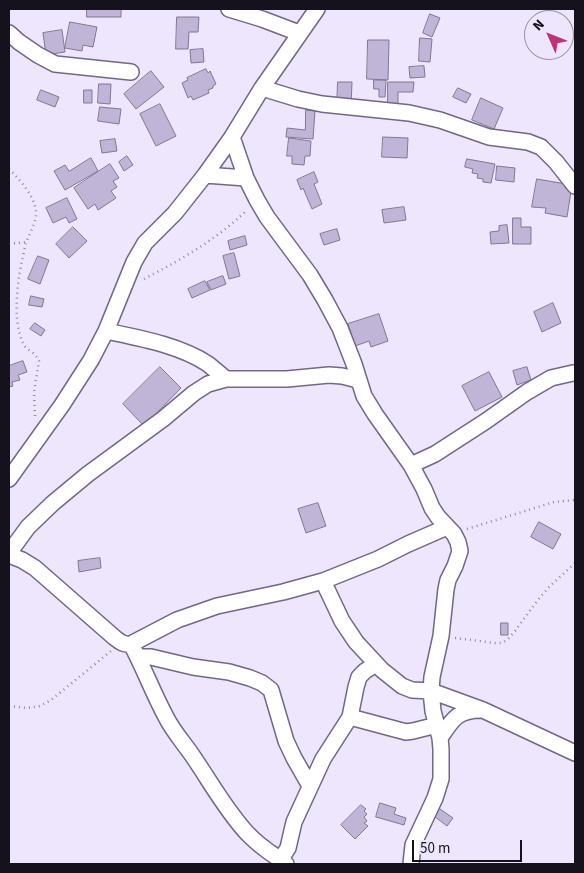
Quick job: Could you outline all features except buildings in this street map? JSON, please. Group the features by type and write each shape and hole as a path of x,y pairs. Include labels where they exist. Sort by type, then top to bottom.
{"street":[{"path":"229,9 299,33"},
{"path":"9,479 62,405 86,367 106,331 134,262 145,243 175,213 204,175 317,9"},
{"path":"9,33 38,55 55,64 132,72"},
{"path":"262,88 322,104 409,112 440,120 489,137 528,142 541,147 575,186"},
{"path":"232,136 246,178 267,218 310,275 340,328 364,396 411,465 432,508 458,542 460,551 448,580 441,636 432,677 433,711 441,749 441,779 435,798 413,845 411,864"},
{"path":"204,175 246,178"},
{"path":"106,331 142,339 192,356 208,364 226,379"},
{"path":"411,465 435,454 551,378 575,373"},
{"path":"310,786 286,741 271,690 262,683 229,672 193,668 152,657 130,648 35,568 9,554 28,527 53,503 88,474 208,384 226,379 287,379 329,375 358,380"},
{"path":"130,648 177,620 217,606 323,582 408,544 450,530"},
{"path":"323,582 342,621 356,642 376,664 402,686 412,690 431,691 483,710 575,753"},
{"path":"130,648 166,718 216,794 248,834 283,862 294,822 310,786 323,759 350,718 359,677 376,664"},
{"path":"350,718 406,732 438,731 460,713 483,710"}],"path":[{"path":"9,169 19,179 35,207 35,222 21,264 16,300 19,332 25,347 39,361 34,392 37,439"},
{"path":"123,290 209,242 238,219 257,200"},
{"path":"9,244 27,242"},
{"path":"450,530 505,517 554,502 575,500"},
{"path":"441,636 502,643 515,631 550,586 575,563"},
{"path":"9,706 27,708 40,706 130,648"}]}
